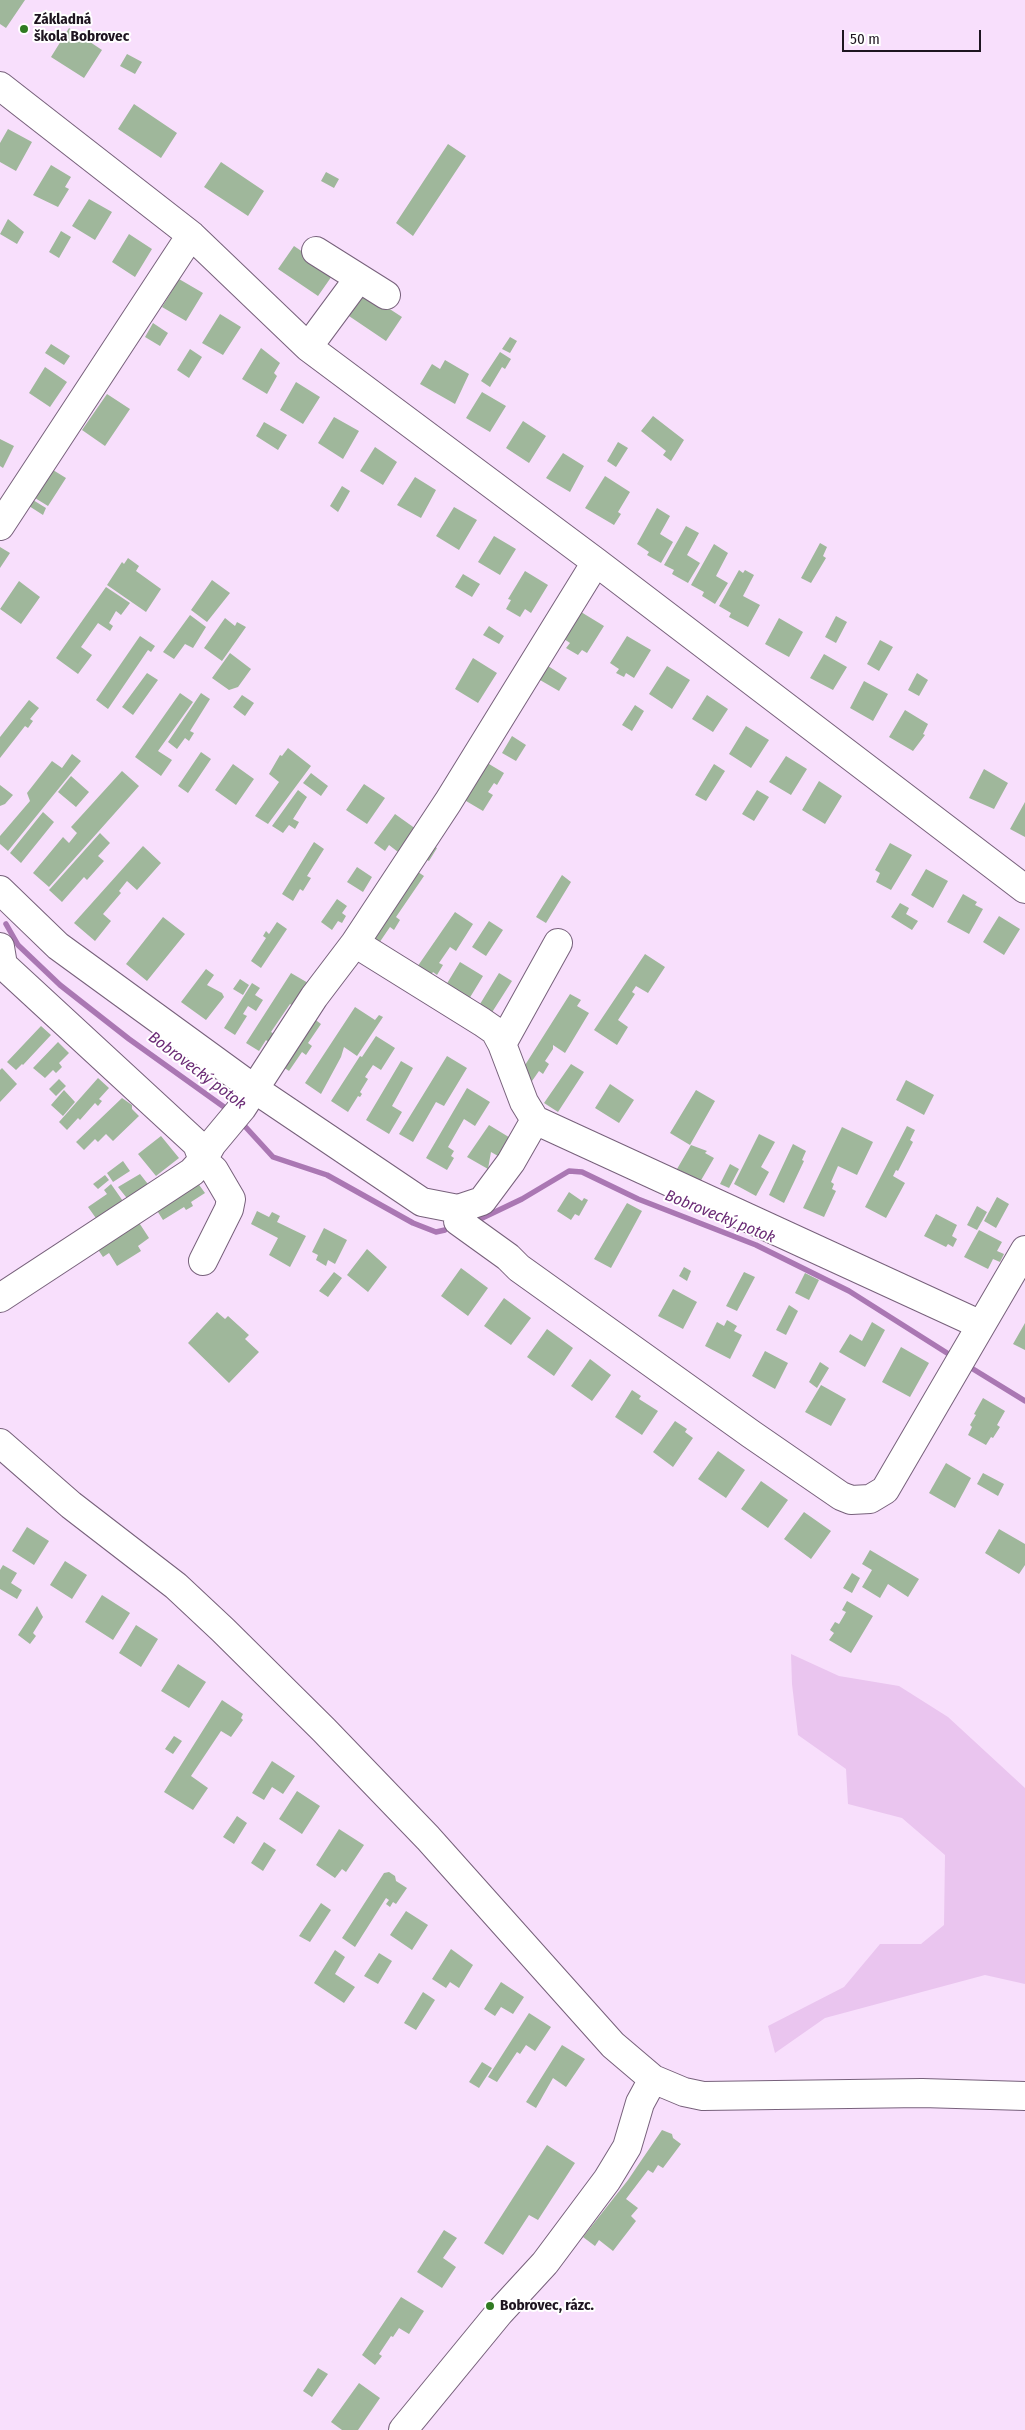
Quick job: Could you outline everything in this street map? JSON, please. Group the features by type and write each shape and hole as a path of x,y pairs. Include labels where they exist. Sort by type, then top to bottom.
{"street":[{"path":"0,86 191,235 308,347 596,562 1025,889"},
{"path":"0,526 191,235"},
{"path":"316,251 386,295"},
{"path":"308,347 360,278"},
{"path":"0,1298 192,1172 203,1160 212,1144 240,1108 314,997 355,943 448,802 596,562"},
{"path":"0,891 58,946 240,1108 331,1139 422,1202 458,1209 482,1200 510,1162 535,1120"},
{"path":"355,943 495,1031 502,1044 524,1102 535,1120 981,1325"},
{"path":"502,1044 558,943"},
{"path":"1,965 197,1144 203,1160 214,1170 230,1199 229,1208 203,1261"},
{"path":"458,1209 458,1221 508,1257 518,1268 841,1496 860,1501 870,1499 885,1490 1025,1250"},
{"path":"0,1443 71,1506 169,1580 223,1630 324,1730 428,1838 613,2044 653,2079 684,2092 703,2096 922,2093 1025,2096"},
{"path":"403,2430 499,2313 545,2262 608,2180 627,2147 640,2103 653,2079"}],"shaded area":[{"path":"791,1654 839,1676 899,1686 948,1717 1025,1788 1025,1984 985,1975 825,2018 775,2053 768,2026 844,1987 880,1944 921,1944 944,1925 945,1855 902,1818 848,1804 846,1769 798,1735 792,1684"}],"building":[{"path":"0,0 25,0 6,28 0,24"},
{"path":"69,28 102,50 84,78 51,57"},
{"path":"127,54 142,62 135,74 120,66"},
{"path":"134,104 177,133 161,158 118,129"},
{"path":"8,129 32,142 16,171 0,162 0,143"},
{"path":"448,144 466,156 413,236 396,223"},
{"path":"221,162 264,191 248,216 204,187"},
{"path":"51,165 71,177 65,187 69,189 58,207 33,195"},
{"path":"326,172 339,179 334,188 321,181"},
{"path":"89,199 112,212 95,240 72,226"},
{"path":"8,219 24,232 17,244 0,234"},
{"path":"61,231 71,237 59,258 49,252"},
{"path":"129,234 152,249 135,277 112,262"},
{"path":"294,246 334,273 318,296 278,269"},
{"path":"179,279 203,293 186,321 162,307"},
{"path":"362,291 402,317 386,341 346,314"},
{"path":"220,314 241,327 223,355 202,343"},
{"path":"153,323 168,333 160,346 145,337"},
{"path":"510,337 517,341 510,353 502,349"},
{"path":"51,344 70,356 64,365 45,353"},
{"path":"261,348 280,363 274,373 277,376 267,394 242,379"},
{"path":"190,349 202,357 189,378 177,370"},
{"path":"500,352 511,359 505,369 502,367 490,387 481,381"},
{"path":"445,360 469,374 455,404 420,384 432,364 440,369"},
{"path":"45,367 67,382 50,407 29,393"},
{"path":"296,382 320,397 303,424 280,410"},
{"path":"482,392 506,406 490,432 466,418"},
{"path":"107,394 130,409 105,446 82,430"},
{"path":"653,416 684,440 671,461 663,455 666,451 641,431"},
{"path":"334,417 359,431 343,459 318,443"},
{"path":"523,421 546,436 529,463 506,448"},
{"path":"264,422 287,435 278,450 256,436"},
{"path":"0,439 14,446 3,468 0,466"},
{"path":"618,442 628,448 616,467 607,461"},
{"path":"375,447 397,462 383,485 360,471"},
{"path":"563,453 584,466 570,492 546,478"},
{"path":"53,470 66,478 48,506 30,495"},
{"path":"605,476 630,492 618,512 621,514 614,525 585,508"},
{"path":"415,477 436,490 421,518 397,505"},
{"path":"342,486 350,491 338,512 330,506"},
{"path":"33,500 46,508 43,515 29,506"},
{"path":"454,507 477,520 459,550 436,536"},
{"path":"657,508 670,516 660,534 673,542 661,563 647,555 649,552 637,544"},
{"path":"686,526 699,533 687,555 700,563 688,583 672,574 674,570 664,565"},
{"path":"494,536 516,549 500,575 478,562"},
{"path":"820,543 827,547 823,556 826,558 811,583 801,578"},
{"path":"714,544 728,553 716,576 728,583 715,604 702,596 704,592 691,585"},
{"path":"0,547 10,553 0,568"},
{"path":"128,558 139,566 136,571 161,589 146,612 107,585 122,562 124,564"},
{"path":"739,570 743,573 745,570 754,575 743,596 760,605 748,627 729,617 731,613 719,606"},
{"path":"525,571 548,585 531,613 525,609 520,617 506,609 511,600 508,599"},
{"path":"463,574 480,584 472,597 455,587"},
{"path":"212,580 230,593 207,622 191,610"},
{"path":"19,581 40,597 21,624 0,609"},
{"path":"106,587 130,603 121,615 116,611 109,623 113,626 110,631 98,623 81,647 92,655 78,674 56,658"},
{"path":"581,612 604,626 587,653 582,650 578,655 566,648 570,643 564,639"},
{"path":"190,615 206,627 193,648 185,644 174,659 163,652"},
{"path":"836,616 847,622 836,643 825,637"},
{"path":"225,618 235,626 237,622 246,627 222,661 204,648"},
{"path":"779,618 803,632 789,657 765,644"},
{"path":"489,626 504,636 499,644 483,635"},
{"path":"140,636 155,646 151,652 148,650 108,709 96,700"},
{"path":"627,636 651,650 634,678 626,673 624,677 616,673 619,669 610,663"},
{"path":"880,640 893,647 879,671 867,664"},
{"path":"230,653 251,669 238,687 229,690 212,678"},
{"path":"824,654 847,667 833,690 810,678"},
{"path":"473,658 497,673 478,703 455,689"},
{"path":"548,666 567,678 559,691 540,680"},
{"path":"667,666 690,680 672,709 649,694"},
{"path":"147,673 158,680 133,715 122,707"},
{"path":"917,673 928,680 919,696 908,690"},
{"path":"864,681 888,694 873,721 850,708"},
{"path":"180,693 193,702 158,751 172,760 161,776 135,757"},
{"path":"201,693 210,699 190,731 194,733 189,741 185,738 177,749 168,742"},
{"path":"242,695 254,703 245,716 233,707"},
{"path":"707,695 728,709 713,732 692,719"},
{"path":"29,700 39,708 30,719 33,721 28,728 25,726 0,758 0,737"},
{"path":"635,705 644,711 632,731 622,725"},
{"path":"905,710 928,724 923,734 925,735 913,751 889,737"},
{"path":"746,726 769,740 751,768 729,754"},
{"path":"512,736 526,745 516,761 502,753"},
{"path":"288,748 311,766 268,824 255,816 279,782 269,774 280,755 282,756"},
{"path":"201,752 211,759 188,793 178,786"},
{"path":"72,754 81,761 8,851 0,844 0,836 30,801 27,793 52,761 62,768"},
{"path":"786,756 807,769 791,795 769,782"},
{"path":"484,761 504,773 497,785 494,783 488,792 493,795 483,811 461,798"},
{"path":"233,764 254,779 236,805 215,790"},
{"path":"714,764 725,771 706,801 695,795"},
{"path":"984,769 1008,783 994,809 969,798"},
{"path":"122,771 139,786 49,887 33,873 63,837 69,843 77,833 71,827"},
{"path":"311,773 328,786 321,796 303,783"},
{"path":"71,776 89,792 76,807 58,792"},
{"path":"819,781 842,796 825,824 802,810"},
{"path":"364,784 385,798 367,824 346,810"},
{"path":"0,785 13,795 5,804 0,806"},
{"path":"298,790 307,797 293,819 299,822 295,829 289,825 283,833 272,826"},
{"path":"757,790 769,797 754,821 742,814"},
{"path":"1025,802 1025,837 1010,829"},
{"path":"43,812 54,822 21,863 10,853"},
{"path":"395,814 416,829 398,852 389,845 385,851 374,843"},
{"path":"100,833 110,843 98,856 104,861 87,880 84,877 62,902 49,890"},
{"path":"314,842 324,849 307,876 311,878 303,891 300,889 293,901 282,894"},
{"path":"429,843 437,848 429,861 420,856"},
{"path":"890,843 912,855 891,890 876,882 880,873 875,870"},
{"path":"143,846 161,863 137,890 127,881 119,891 121,893 103,914 111,921 95,941 74,923"},
{"path":"357,867 372,877 363,892 347,882"},
{"path":"412,868 424,876 396,917 400,920 394,930 390,927 375,949 363,941"},
{"path":"926,869 948,881 933,908 911,895"},
{"path":"562,875 571,882 546,923 536,917"},
{"path":"963,894 977,902 975,905 983,909 969,934 947,922"},
{"path":"337,899 347,906 342,913 346,916 342,923 338,921 332,930 321,922"},
{"path":"900,903 909,908 906,914 918,921 912,930 891,917"},
{"path":"455,912 473,924 456,951 450,947 439,963 443,965 437,975 433,972 426,982 413,973"},
{"path":"999,916 1020,929 1004,955 983,942"},
{"path":"163,917 185,934 147,981 126,964"},
{"path":"489,921 503,930 486,956 472,947"},
{"path":"277,922 287,929 261,968 251,961 266,938 263,936 266,931 269,934"},
{"path":"645,954 665,967 648,993 636,986 632,992 635,994 618,1020 628,1027 617,1045 594,1030"},
{"path":"460,962 483,976 466,1004 443,990"},
{"path":"206,969 214,975 207,985 222,993 224,997 206,1020 181,1002"},
{"path":"291,973 315,987 300,1010 290,1004 271,1032 276,1035 270,1044 266,1040 259,1051 246,1043"},
{"path":"499,973 512,981 489,1017 477,1009"},
{"path":"240,979 249,985 243,995 233,989"},
{"path":"252,983 260,988 255,995 263,1000 256,1011 248,1006 243,1014 247,1016 235,1035 224,1028"},
{"path":"570,994 581,1000 577,1006 589,1013 565,1053 553,1045 553,1049 545,1061 549,1064 543,1074 539,1071 532,1081 520,1073"},
{"path":"355,1007 375,1020 379,1015 383,1017 357,1056 344,1047 341,1057 321,1094 305,1083"},
{"path":"309,1015 321,1024 308,1043 312,1046 306,1055 302,1052 289,1071 277,1063"},
{"path":"41,1026 51,1035 16,1070 7,1062"},
{"path":"376,1036 395,1048 381,1070 373,1065 365,1077 368,1079 360,1092 362,1094 360,1097 358,1096 348,1112 331,1101 360,1056 362,1057"},
{"path":"58,1042 69,1053 59,1063 62,1067 56,1073 53,1070 45,1078 33,1068"},
{"path":"447,1056 467,1068 444,1106 436,1102 413,1142 399,1134"},
{"path":"401,1061 413,1068 392,1106 402,1112 389,1134 366,1120"},
{"path":"571,1064 584,1072 558,1112 544,1103"},
{"path":"2,1068 17,1084 0,1102 0,1070"},
{"path":"98,1078 109,1088 99,1099 102,1101 98,1106 95,1103 80,1120 78,1118 67,1130 59,1122"},
{"path":"59,1079 66,1086 56,1096 49,1089"},
{"path":"906,1080 934,1095 924,1115 896,1100"},
{"path":"610,1084 634,1100 619,1123 595,1108"},
{"path":"467,1088 490,1102 475,1126 464,1119 448,1147 454,1151 451,1156 454,1158 447,1170 426,1158"},
{"path":"64,1090 75,1102 63,1116 51,1105"},
{"path":"696,1090 715,1101 690,1145 670,1133"},
{"path":"122,1098 132,1105 132,1109 139,1116 113,1141 106,1134 98,1142 95,1139 84,1150 76,1142"},
{"path":"489,1125 512,1139 505,1152 498,1156 491,1152 488,1169 467,1157"},
{"path":"907,1126 915,1130 910,1140 913,1142 898,1171 896,1170 893,1176 905,1183 886,1218 865,1207"},
{"path":"842,1127 873,1142 857,1175 838,1166 831,1182 834,1184 832,1189 836,1191 824,1217 803,1208"},
{"path":"759,1134 775,1142 761,1167 769,1172 756,1196 734,1184"},
{"path":"161,1136 179,1158 156,1176 138,1154"},
{"path":"793,1144 806,1151 802,1160 804,1161 784,1203 769,1195"},
{"path":"691,1145 707,1151 705,1153 714,1158 700,1182 677,1169"},
{"path":"123,1161 130,1171 113,1182 107,1173"},
{"path":"730,1164 739,1169 729,1188 720,1184"},
{"path":"140,1174 151,1188 130,1202 118,1187"},
{"path":"105,1175 109,1180 98,1189 93,1184"},
{"path":"197,1182 205,1193 191,1202 193,1206 186,1210 184,1207 163,1220 156,1209"},
{"path":"111,1184 125,1204 98,1221 88,1207 107,1194 104,1190"},
{"path":"569,1192 582,1201 584,1198 588,1200 579,1216 575,1214 571,1220 557,1211"},
{"path":"997,1197 1009,1204 996,1228 984,1221"},
{"path":"627,1203 642,1211 611,1268 594,1259"},
{"path":"977,1206 987,1212 977,1230 967,1225"},
{"path":"257,1211 269,1217 272,1212 280,1216 277,1222 306,1236 290,1267 269,1255 278,1238 251,1224"},
{"path":"936,1214 957,1225 952,1236 957,1239 953,1247 948,1244 946,1247 924,1236"},
{"path":"138,1221 149,1238 138,1246 141,1251 117,1266 109,1253 103,1257 97,1248"},
{"path":"324,1228 347,1240 335,1264 328,1260 326,1266 316,1260 318,1255 312,1252"},
{"path":"979,1230 1002,1242 997,1251 1004,1254 1000,1262 993,1259 988,1269 964,1257"},
{"path":"367,1249 387,1267 368,1292 347,1275"},
{"path":"684,1267 691,1271 687,1281 679,1276"},
{"path":"461,1268 488,1288 468,1316 441,1296"},
{"path":"334,1272 342,1278 328,1297 319,1291"},
{"path":"744,1272 755,1277 737,1311 726,1306"},
{"path":"805,1273 819,1280 809,1300 795,1293"},
{"path":"673,1289 697,1302 683,1329 658,1316"},
{"path":"504,1298 531,1318 511,1345 484,1326"},
{"path":"789,1305 798,1311 786,1335 776,1330"},
{"path":"217,1312 225,1319 228,1316 249,1335 245,1339 259,1352 229,1383 188,1343"},
{"path":"727,1320 737,1326 734,1331 742,1335 730,1359 705,1346 717,1322 724,1326"},
{"path":"872,1322 885,1330 865,1367 839,1352 850,1334 862,1341"},
{"path":"1025,1323 1025,1350 1013,1344"},
{"path":"547,1329 573,1348 554,1376 527,1357"},
{"path":"901,1347 929,1363 910,1397 882,1382"},
{"path":"765,1351 788,1363 775,1389 752,1376"},
{"path":"590,1359 611,1375 592,1401 571,1386"},
{"path":"820,1362 829,1368 817,1388 809,1382"},
{"path":"821,1385 846,1399 831,1426 805,1412"},
{"path":"632,1390 641,1396 639,1399 658,1411 642,1435 615,1417"},
{"path":"983,1398 1005,1411 997,1425 1000,1427 986,1445 968,1435 972,1427 970,1425 976,1415 974,1414"},
{"path":"675,1421 687,1429 685,1432 693,1438 673,1467 653,1452"},
{"path":"718,1451 745,1470 726,1498 698,1479"},
{"path":"946,1463 971,1478 955,1508 929,1493"},
{"path":"983,1473 1004,1484 998,1496 977,1484"},
{"path":"761,1481 788,1500 768,1528 741,1509"},
{"path":"804,1512 831,1531 811,1559 784,1539"},
{"path":"27,1527 49,1541 34,1565 12,1551"},
{"path":"999,1529 1025,1544 1025,1565 1019,1574 985,1553"},
{"path":"870,1550 919,1579 908,1597 888,1584 880,1598 862,1587 872,1570 862,1564"},
{"path":"65,1561 87,1575 72,1599 50,1585"},
{"path":"3,1565 17,1573 11,1583 22,1590 17,1599 0,1589 0,1570"},
{"path":"852,1573 860,1578 852,1593 843,1588"},
{"path":"102,1595 130,1613 113,1640 85,1622"},
{"path":"847,1601 873,1616 851,1653 829,1640 834,1633 830,1630 835,1622 839,1624 846,1612 842,1610"},
{"path":"37,1606 43,1617 33,1633 36,1636 30,1644 18,1635"},
{"path":"136,1625 158,1639 141,1667 119,1653"},
{"path":"178,1664 206,1682 189,1708 161,1691"},
{"path":"222,1700 243,1714 241,1718 243,1720 231,1737 221,1731 191,1776 208,1788 193,1810 164,1792"},
{"path":"174,1736 182,1741 173,1754 165,1749"},
{"path":"272,1761 295,1776 283,1794 272,1787 264,1800 252,1793"},
{"path":"297,1791 320,1806 302,1834 279,1819"},
{"path":"237,1816 247,1823 234,1844 223,1837"},
{"path":"339,1829 364,1845 346,1872 342,1869 335,1878 316,1865"},
{"path":"264,1842 276,1850 263,1871 251,1863"},
{"path":"389,1872 395,1876 396,1881 407,1888 396,1904 393,1902 390,1907 386,1904 389,1900 386,1898 355,1947 342,1938 384,1873"},
{"path":"321,1903 331,1910 310,1942 299,1936"},
{"path":"406,1911 428,1925 412,1950 390,1935"},
{"path":"451,1949 473,1965 459,1988 450,1982 446,1988 432,1979"},
{"path":"335,1950 345,1957 335,1974 355,1987 344,2003 314,1983"},
{"path":"379,1953 392,1961 378,1984 364,1976"},
{"path":"501,1982 524,1997 513,2014 501,2007 495,2016 484,2009"},
{"path":"423,1992 435,2000 416,2030 404,2023"},
{"path":"529,2013 551,2027 535,2051 526,2045 520,2054 517,2052 497,2082 488,2077"},
{"path":"562,2045 585,2059 566,2087 553,2078 536,2108 526,2102"},
{"path":"482,2062 492,2068 479,2088 469,2082"},
{"path":"662,2130 672,2134 673,2138 681,2144 663,2168 658,2165 653,2173 648,2170 626,2199 638,2208 631,2216 636,2221 613,2251 599,2240 595,2246 583,2237 628,2180"},
{"path":"547,2145 575,2163 538,2220 529,2215 503,2255 484,2243"},
{"path":"444,2230 457,2238 443,2258 456,2267 442,2288 417,2272"},
{"path":"401,2297 424,2311 409,2334 399,2328 393,2337 391,2336 379,2354 382,2356 375,2365 362,2355"},
{"path":"318,2368 328,2374 312,2397 303,2391"},
{"path":"359,2383 380,2398 358,2430 342,2430 331,2422"}],"waterway":[{"name":"Bobrovecký potok","path":"6,924 18,945 60,985 129,1039 231,1112"},
{"name":"Bobrovecký potok","path":"241,1122 273,1157 327,1175 413,1223 436,1232 445,1230"},
{"name":"Bobrovecký potok","path":"476,1221 522,1199 569,1171 582,1172 638,1199 756,1245 849,1291 947,1353"},
{"name":"Bobrovecký potok","path":"973,1369 1025,1401"}],"place":[{"name":"Základná škola Bobrovec","path":"24,29"},
{"name":"Bobrovec, rázc.","path":"490,2306"}]}
